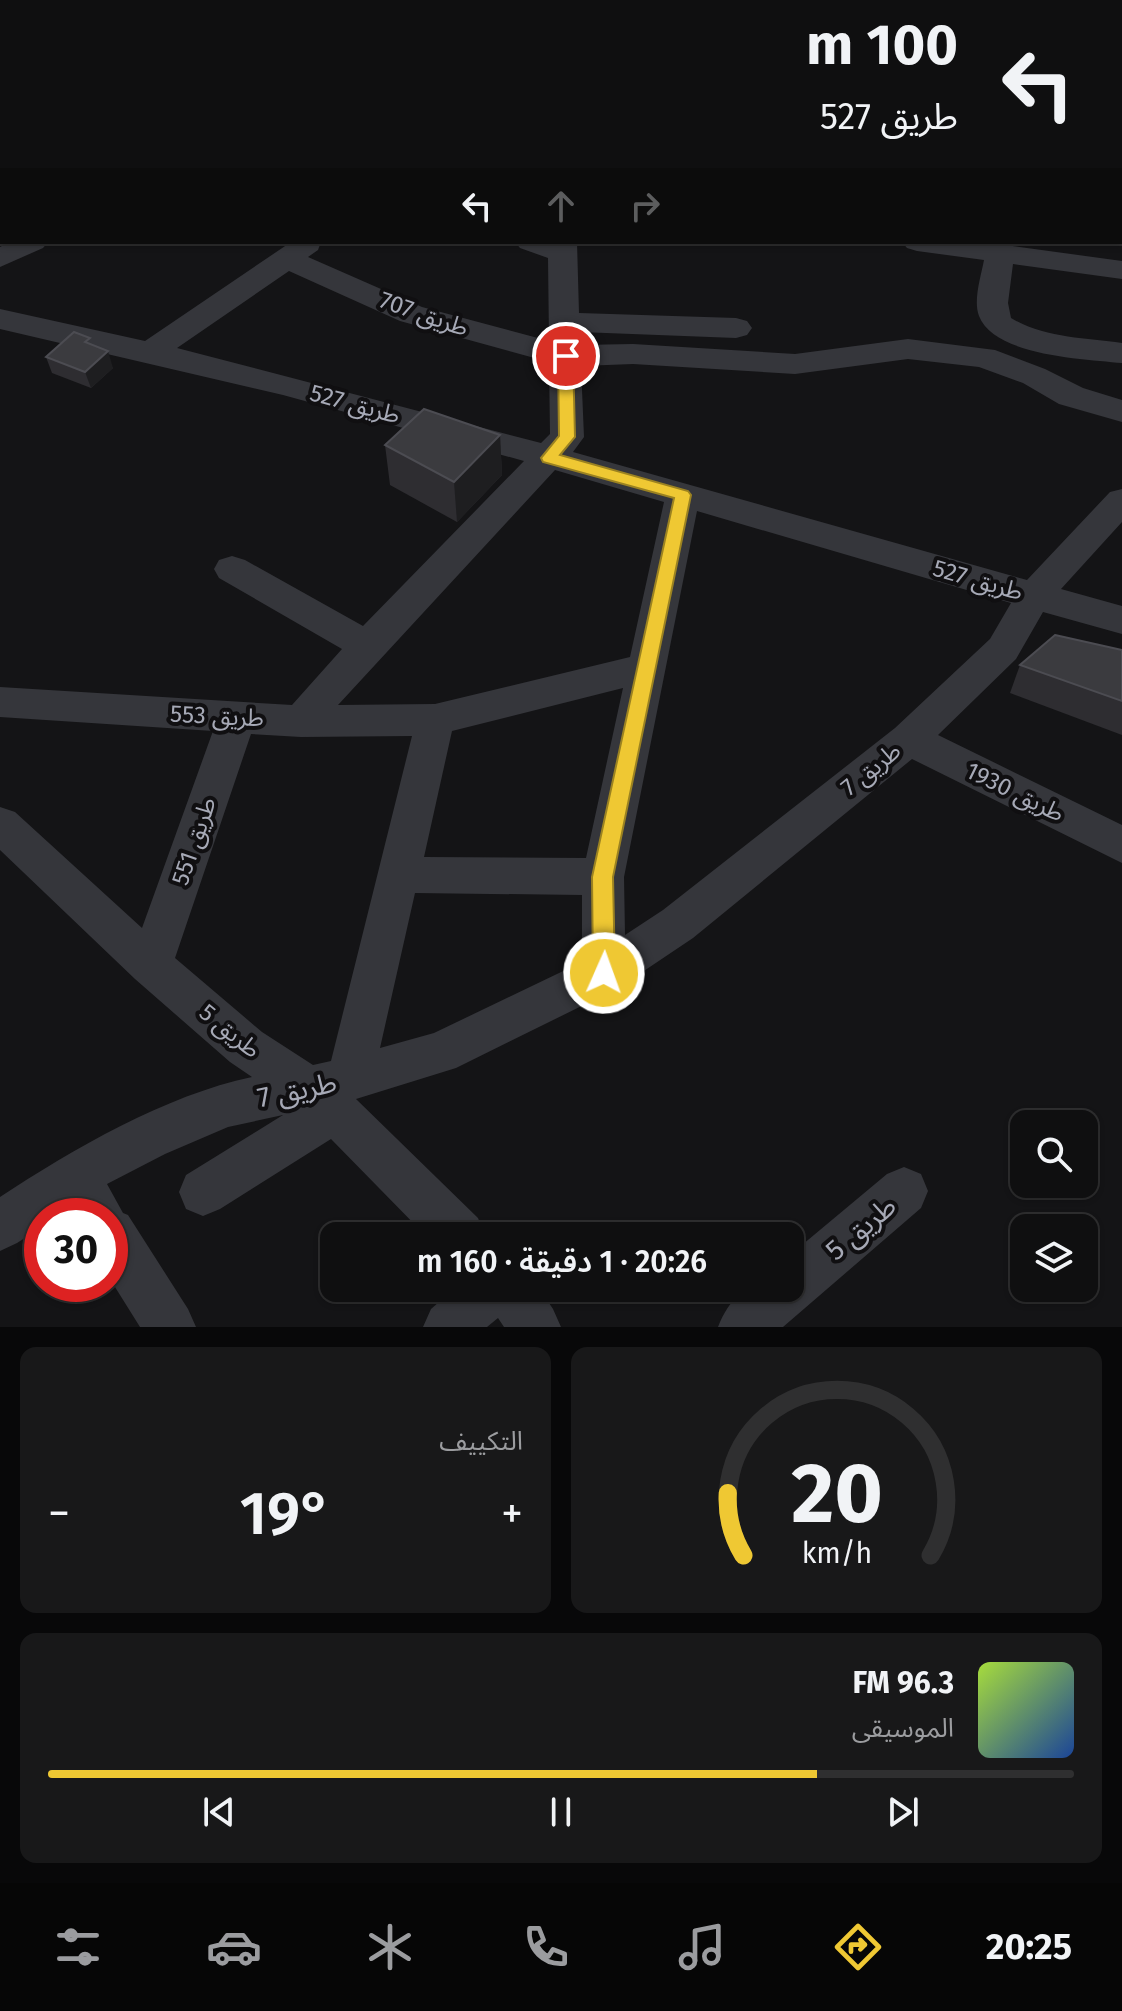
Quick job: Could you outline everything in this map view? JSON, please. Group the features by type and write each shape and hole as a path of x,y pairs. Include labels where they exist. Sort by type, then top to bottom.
{"street":[{"path":"0,258 29,244"},
{"path":"931,244 1122,270"},
{"path":"301,721 367,646 567,437 562,247"},
{"name":"طريق 707","path":"153,350 299,251 411,314 566,356 633,354 795,364 908,349 984,357 1034,376 1071,396 1122,411"},
{"path":"1000,254 993,316 1000,327 1017,337 1122,353"},
{"name":"طريق 527","path":"0,319 153,350 683,495 1122,620"},
{"path":"564,322 736,328"},
{"path":"604,973 603,877 644,668 683,495"},
{"name":"طريق 7","path":"0,1226 74,1176 148,1138 226,1105 330,1092 440,1053 604,973 678,924 909,739 1003,649 1034,596 1122,501"},
{"path":"232,569 367,646"},
{"name":"طريق 553","path":"0,702 301,721 435,720 644,668"},
{"name":"طريق 551","path":"151,965 237,718"},
{"path":"203,1192 330,1092 396,875 435,720"},
{"name":"طريق 1930","path":"909,739 1122,845"},
{"name":"طريق 5","path":"0,824 151,965 246,1047 330,1092 369,1142 446,1222"},
{"path":"396,875 603,877"},
{"path":"74,1176 88,1198"},
{"name":"طريق 5","path":"744,1327 904,1191"},
{"path":"128,1261 170,1327"},
{"path":"449,1327 477,1302"},
{"path":"518,1302 535,1327"}],"building":[{"path":"74,332 90,338 85,342 108,351 85,372 46,357"},
{"path":"424,409 500,435 454,482 385,445"},
{"path":"1055,635 1122,650 1122,701 1020,665"}],"route":[{"path":"566,356 567,437 549,458 683,495 644,668 603,877 604,973"}]}
